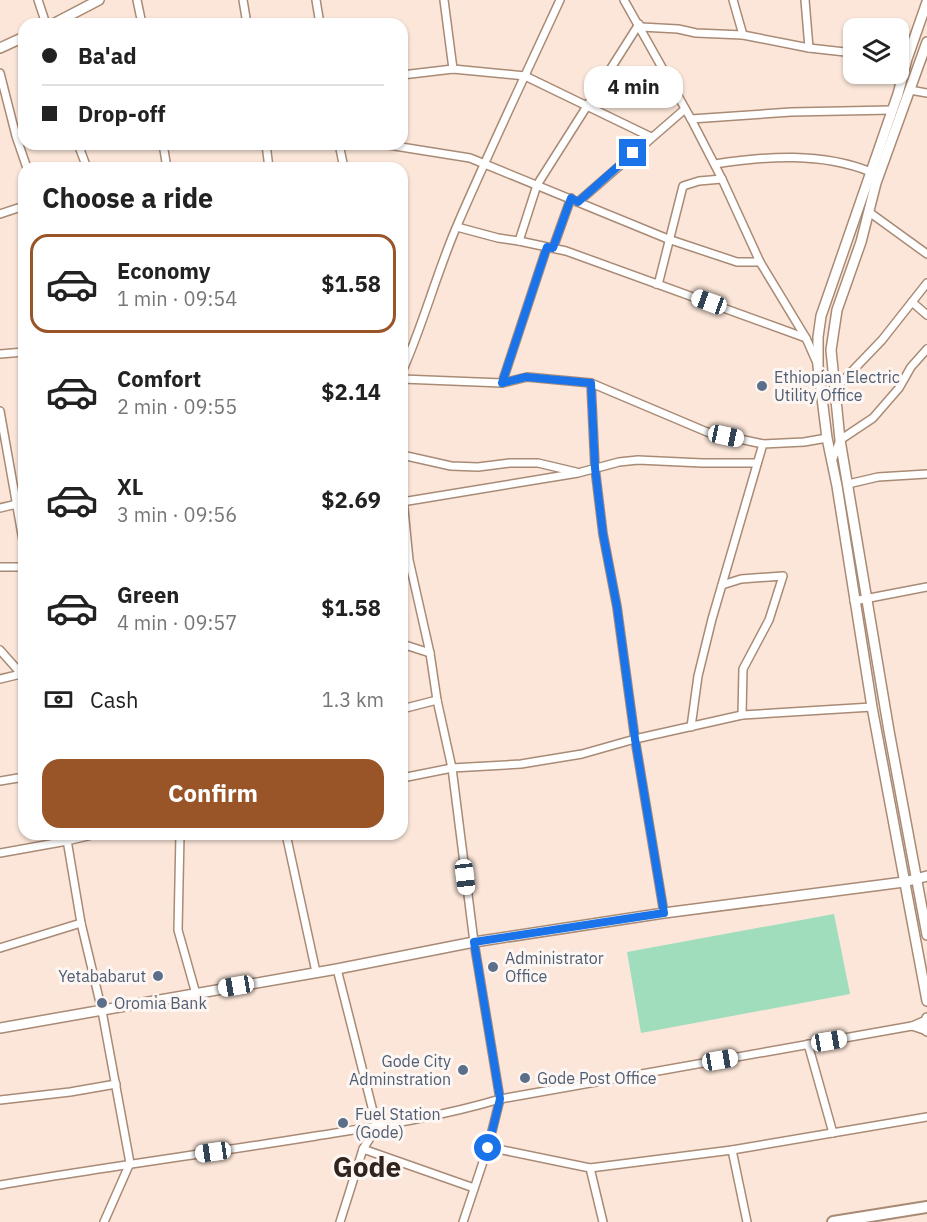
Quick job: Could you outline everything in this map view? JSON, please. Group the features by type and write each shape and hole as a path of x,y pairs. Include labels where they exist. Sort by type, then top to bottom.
{"main road":[{"path":"833,1222 877,1218 927,1207"}],"street":[{"path":"38,0 44,18"},
{"path":"64,18 99,0"},
{"path":"137,0 141,18"},
{"path":"243,0 246,18"},
{"path":"316,0 319,18"},
{"path":"444,0 453,69"},
{"path":"408,359 483,164 560,0"},
{"path":"624,0 640,25 652,52 715,164 759,262 806,338 818,366"},
{"path":"733,0 743,35"},
{"path":"805,0 808,48"},
{"path":"909,49 927,3"},
{"path":"640,25 678,28 696,33 743,35 808,48 843,52"},
{"path":"519,241 537,185 640,25"},
{"path":"0,48 18,40"},
{"path":"914,40 927,43 923,68 892,110 821,316 818,366 827,438 872,707 927,1001"},
{"path":"408,74 453,69 525,76 651,137"},
{"path":"0,73 18,142"},
{"path":"904,84 905,94 876,183 861,242 837,310 831,350 840,440 889,731 908,826 922,877 927,935"},
{"path":"905,94 927,93"},
{"path":"502,383 550,248 574,200 685,109"},
{"path":"691,119 791,112 892,110"},
{"path":"408,148 464,156 668,239 737,262 759,262"},
{"path":"715,164 741,160 808,158 858,166 871,172"},
{"path":"656,284 659,280 683,186 699,181 722,179"},
{"path":"0,214 18,208"},
{"path":"869,212 927,254"},
{"path":"457,227 550,248 806,338"},
{"path":"834,390 882,340 927,284"},
{"path":"912,302 927,315"},
{"path":"832,461 840,440 873,418 899,388 911,367 927,350"},
{"path":"0,354 18,352"},
{"path":"408,379 502,383 526,377 591,383 707,432 763,444 804,442 827,438"},
{"path":"591,383 595,468 635,739 664,913"},
{"path":"0,411 18,510"},
{"path":"692,727 698,676 763,444"},
{"path":"408,456 451,466 478,467 510,463 538,463 578,473"},
{"path":"408,501 578,473 638,460 757,463"},
{"path":"848,484 878,477 927,474"},
{"path":"0,507 17,504"},
{"path":"845,542 857,539"},
{"path":"0,567 18,567"},
{"path":"408,568 430,652 437,700 452,768 474,942 500,1099 488,1148 463,1222"},
{"path":"722,585 741,579 783,576 769,620 743,669 742,715"},
{"path":"854,601 927,587"},
{"path":"408,646 430,652"},
{"path":"0,650 18,670"},
{"path":"0,679 18,676"},
{"path":"408,707 437,700"},
{"path":"408,777 452,768 521,764 582,754 635,739 742,715 872,707"},
{"path":"877,732 889,731"},
{"path":"0,781 18,778"},
{"path":"894,829 908,826"},
{"path":"0,853 57,840"},
{"path":"66,840 81,923 102,1011 130,1163 104,1222"},
{"path":"180,840 178,930 196,994"},
{"path":"287,840 316,972"},
{"path":"0,1028 337,969 474,942 664,913 904,882 922,877"},
{"path":"0,948 81,923"},
{"path":"337,969 377,1127 363,1149 340,1222"},
{"path":"0,1185 130,1163 377,1127 467,1109 500,1099 912,1026 927,1019"},
{"path":"927,1019 925,1025 927,1031"},
{"path":"912,1026 927,1031"},
{"path":"808,1044 833,1133"},
{"path":"0,1100 116,1084"},
{"path":"488,1148 590,1168 732,1150 927,1117"},
{"path":"363,1149 474,1188"},
{"path":"732,1150 747,1222"},
{"path":"590,1168 603,1222"}],"green space":[{"path":"834,914 850,994 641,1033 627,952"}],"place":[{"name":"Ethiopian Electric Utility Office","path":"762,386"},
{"name":"Administrator Office","path":"493,967"},
{"name":"Yetababarut","path":"158,976"},
{"name":"Oromia Bank","path":"102,1003"},
{"name":"Gode City Adminstration","path":"463,1070"},
{"name":"Gode Post Office","path":"525,1078"},
{"name":"Fuel Station (Gode)","path":"343,1123"}],"district":[{"name":"Gode","path":"367,1166"}],"route":[{"path":"488,1148 500,1099 474,942 664,913 635,739 617,607 603,534 595,468 591,383 526,377 502,383 547,247 553,248 571,198 578,202 633,153"}]}
